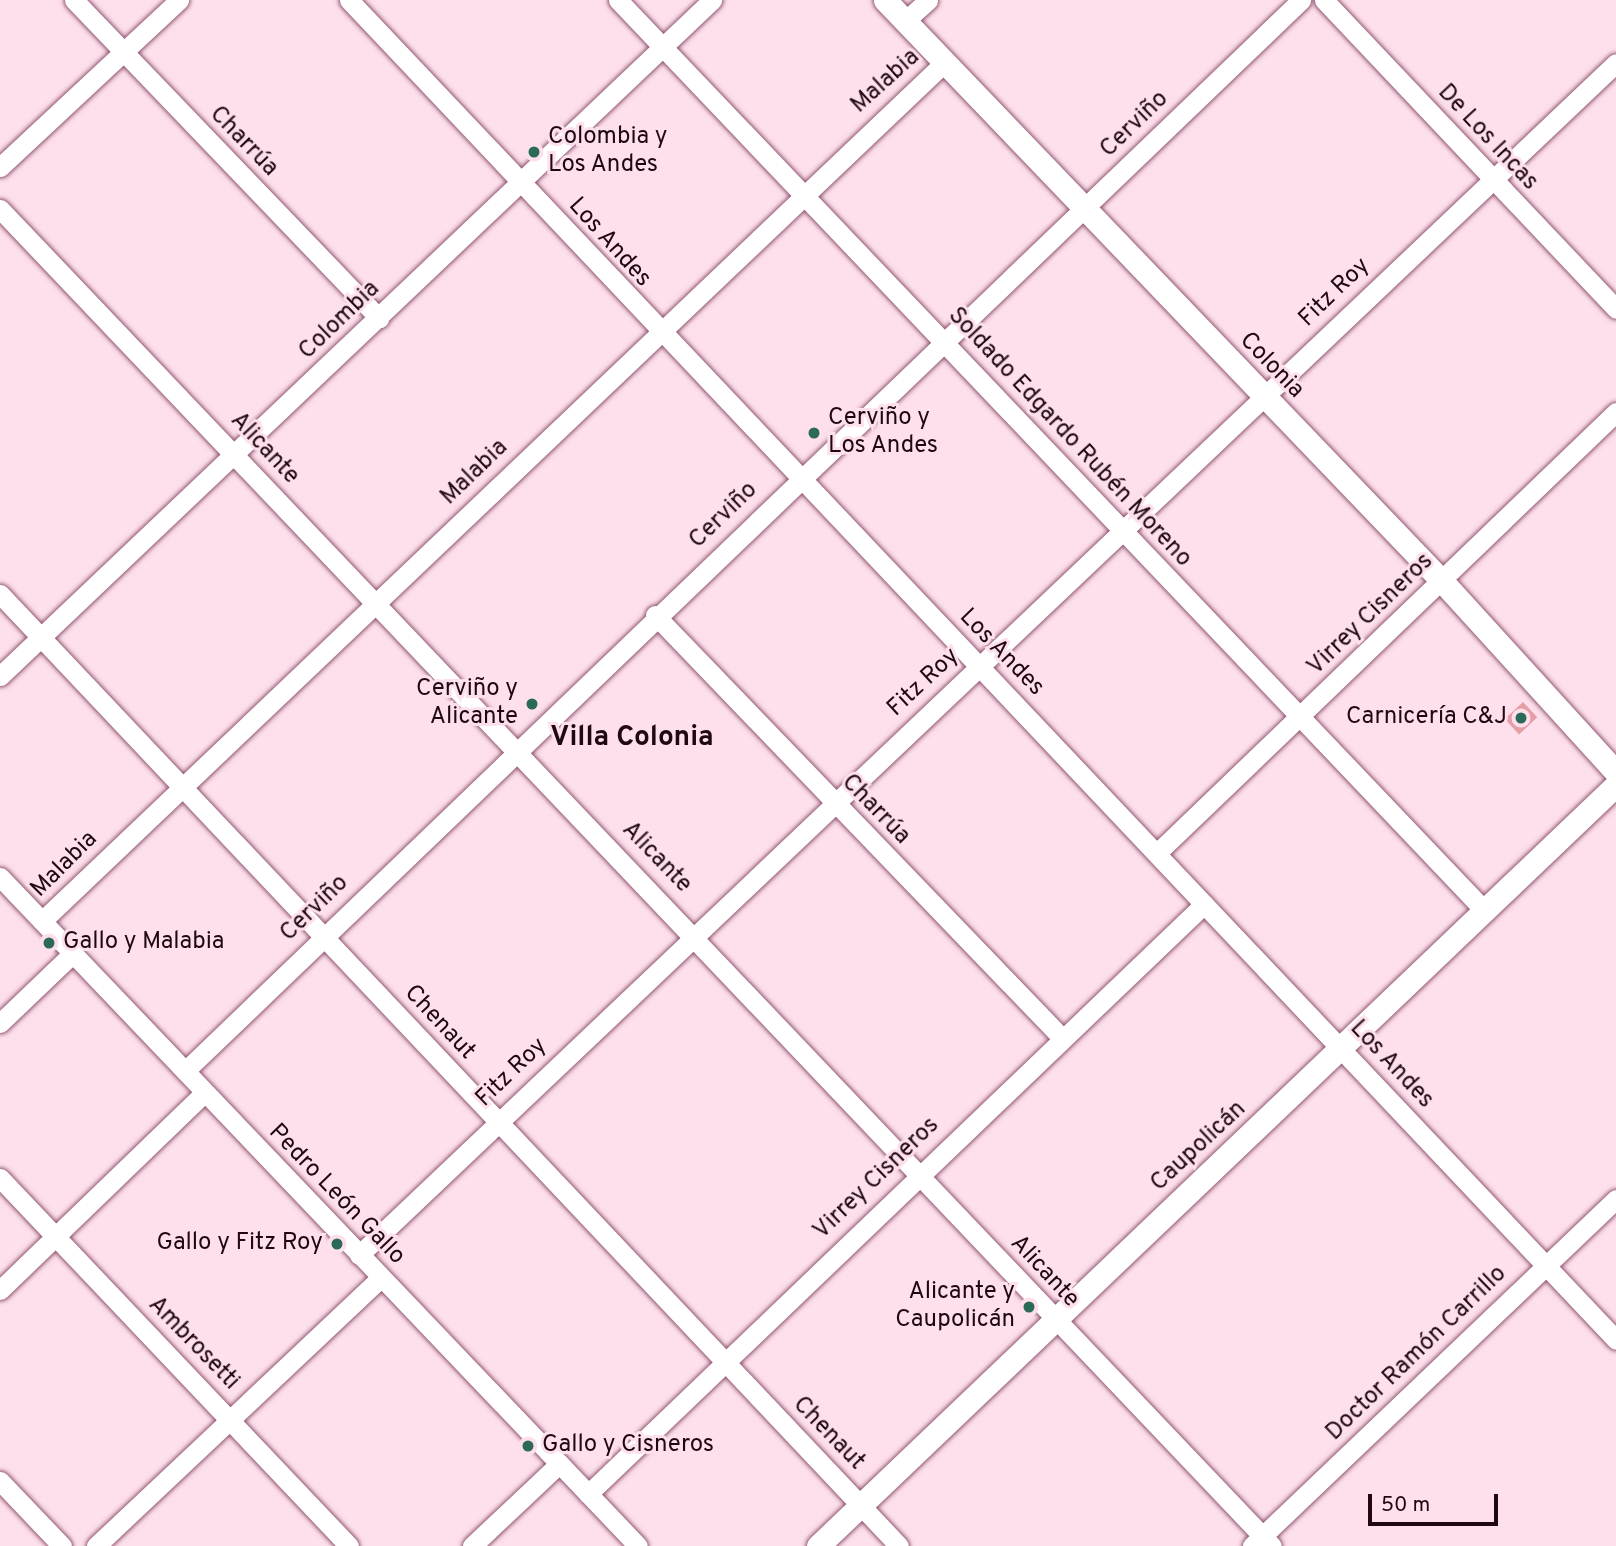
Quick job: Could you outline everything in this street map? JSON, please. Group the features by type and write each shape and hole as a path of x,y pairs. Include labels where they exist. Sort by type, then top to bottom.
{"street":[{"name":"Charrúa","path":"74,0 379,318"},
{"path":"0,167 179,0"},
{"name":"Los Andes","path":"349,0 520,181 656,331 1158,852 1616,1340"},
{"name":"Soldado Edgardo Rubén Moreno","path":"618,0 804,191 1299,718 1484,910"},
{"name":"Colombia","path":"0,676 712,0"},
{"name":"Colonia","path":"885,0 1442,580 1616,772"},
{"name":"Malabia","path":"905,21 928,0"},
{"name":"Cerviño","path":"185,1071 323,934 655,615 1301,0"},
{"name":"De Los Incas","path":"1324,0 1616,309"},
{"name":"Malabia","path":"42,921 179,786 374,604 656,331 944,63"},
{"name":"Fitz Roy","path":"359,1255 693,933 1616,63"},
{"name":"Alicante","path":"0,209 236,453 374,604 693,933 1262,1543"},
{"name":"Virrey Cisneros","path":"1158,852 1616,412"},
{"name":"Chenaut","path":"0,594 899,1546"},
{"name":"Charrúa","path":"655,615 832,802 1062,1038"},
{"name":"Caupolicán","path":"818,1546 1616,785"},
{"name":"Pedro León Gallo","path":"0,877 638,1546"},
{"name":"Virrey Cisneros","path":"588,1494 723,1359 1204,904"},
{"path":"0,1023 72,954"},
{"path":"0,1290 204,1093"},
{"name":"Ambrosetti","path":"0,1178 349,1546"},
{"name":"Doctor Ramón Carrillo","path":"1262,1543 1545,1265 1616,1199"},
{"path":"96,1546 380,1278"},
{"path":"472,1546 559,1464"},
{"path":"0,1482 62,1546"}],"building":[{"name":"Carnicería C&J","path":"1523,702 1537,717 1519,734 1505,719"}],"place":[{"name":"Colombia y Los Andes","path":"534,152"},
{"name":"Cerviño y Los Andes","path":"814,433"},
{"name":"Cerviño y Alicante","path":"532,704"},
{"name":"Carnicería C&J","path":"1521,718"},
{"name":"Gallo y Malabia","path":"49,943"},
{"name":"Gallo y Fitz Roy","path":"337,1244"},
{"name":"Alicante y Caupolicán","path":"1029,1307"},
{"name":"Gallo y Cisneros","path":"528,1446"}],"district":[{"name":"Villa Colonia","path":"632,738"}]}
